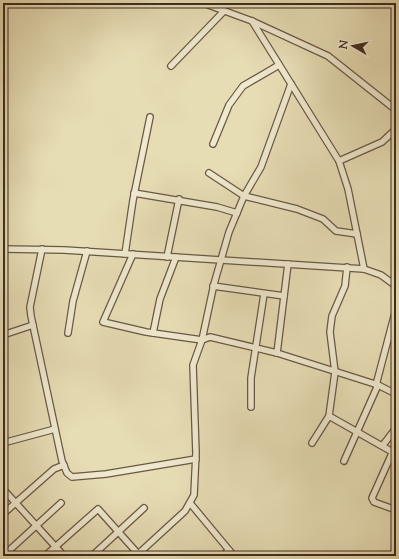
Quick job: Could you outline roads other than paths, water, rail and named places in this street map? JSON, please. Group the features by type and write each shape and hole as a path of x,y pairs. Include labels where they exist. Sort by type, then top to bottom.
{"street":[{"path":"203,3 252,21 328,56 396,110"},
{"path":"171,66 224,11"},
{"path":"252,21 339,161 348,189 364,269"},
{"path":"213,144 229,105 243,86 279,65"},
{"path":"45,556 98,509 138,555 185,511 194,495 196,459 193,365 202,340 220,260 244,196 261,167 291,84"},
{"path":"124,254 134,193 150,117"},
{"path":"339,161 382,142 396,129"},
{"path":"209,174 244,196 323,219 336,231 357,234"},
{"path":"134,193 217,207 237,213"},
{"path":"167,256 179,200"},
{"path":"3,249 87,251 347,267 364,269 381,275 396,286"},
{"path":"42,249 30,307 55,429 64,465 72,477 106,474 196,459"},
{"path":"68,333 73,300 87,251"},
{"path":"133,254 103,322 153,333 202,340 210,337 277,352 377,385 396,394"},
{"path":"153,333 160,299 176,257"},
{"path":"277,352 288,264"},
{"path":"312,443 329,416 335,372 330,332 332,316 345,286 347,267"},
{"path":"213,286 284,296"},
{"path":"251,406 251,378 264,294"},
{"path":"344,461 377,385 396,309"},
{"path":"3,335 33,325"},
{"path":"205,326 210,337"},
{"path":"329,416 383,445 394,453 372,498 374,502 396,510"},
{"path":"383,445 396,428"},
{"path":"3,443 55,429"},
{"path":"3,514 54,469 64,465"},
{"path":"3,489 64,556"},
{"path":"190,502 234,556"},
{"path":"4,556 61,503"},
{"path":"92,556 144,508"},
{"path":"222,556 229,550"}]}
